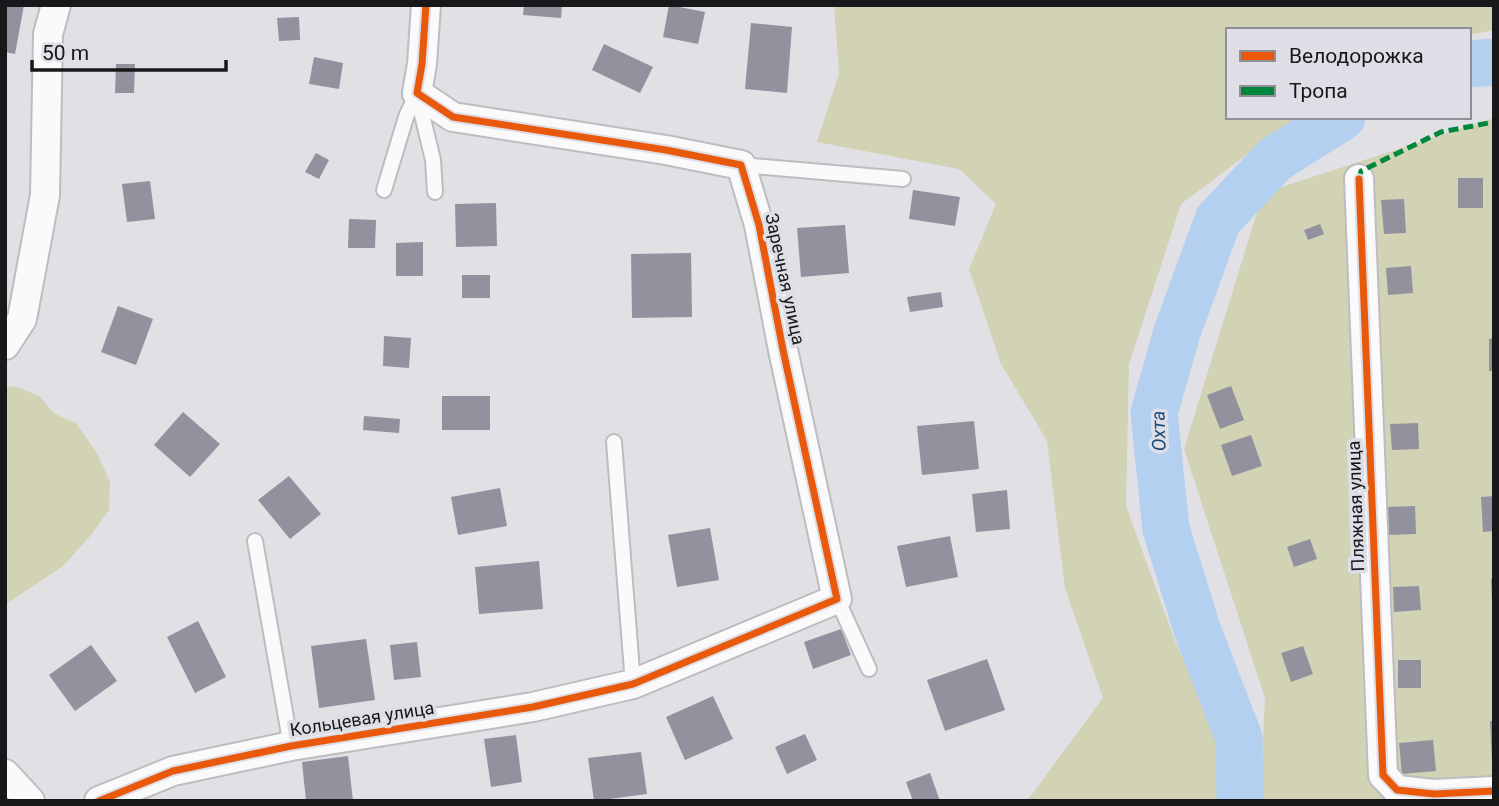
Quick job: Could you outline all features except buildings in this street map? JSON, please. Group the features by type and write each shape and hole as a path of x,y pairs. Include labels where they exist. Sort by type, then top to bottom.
{"street":[{"path":"5,345 22,319 46,195 48,34 56,5"},
{"path":"425,5 422,64 417,93 453,117 666,150 741,165"},
{"name":"Заречная улица","path":"741,165 759,225 837,599"},
{"name":"Пляжная улица","path":"1359,179 1383,775 1397,790 1433,798 1494,791"},
{"path":"633,684 837,599"},
{"name":"Кольцевая улица","path":"99,801 173,771 292,746 533,708 633,684"},
{"path":"5,774 30,801"}],"lane":[{"path":"384,190 406,117 417,93"},
{"path":"417,93 433,160 435,192"},
{"path":"741,165 903,179"},
{"path":"614,442 633,684"},
{"path":"255,541 292,746"},
{"path":"837,599 869,669"}],"green space":[{"path":"834,5 1494,5 1494,30 1471,35 1471,28 1226,28 1226,119 1294,119 1181,204 1129,364 1126,506 1175,641 1222,745 1219,801 1027,801 1103,698 1065,588 1047,441 1001,364 969,269 996,204 959,169 817,142 839,73"},
{"path":"1494,118 1494,801 1260,801 1265,698 1184,449 1263,193"},
{"path":"14,386 39,396 55,414 76,423 98,455 110,482 109,510 63,566 5,605 5,388"}],"waterway":[{"name":"Охта","path":"1471,64 1494,62"},
{"name":"Охта","path":"1240,801 1239,738 1198,632 1166,529 1154,413 1177,332 1218,220 1275,159 1339,119"}],"marked path":[{"path":"1359,179 1361,171 1441,132 1494,122"}],"cycle path":[{"path":"99,801 173,771 291,746 533,707 633,684 837,599 759,225 741,165 666,150 453,117 417,93 426,5"},
{"path":"1359,179 1383,775 1397,790 1434,794 1494,791"}]}
